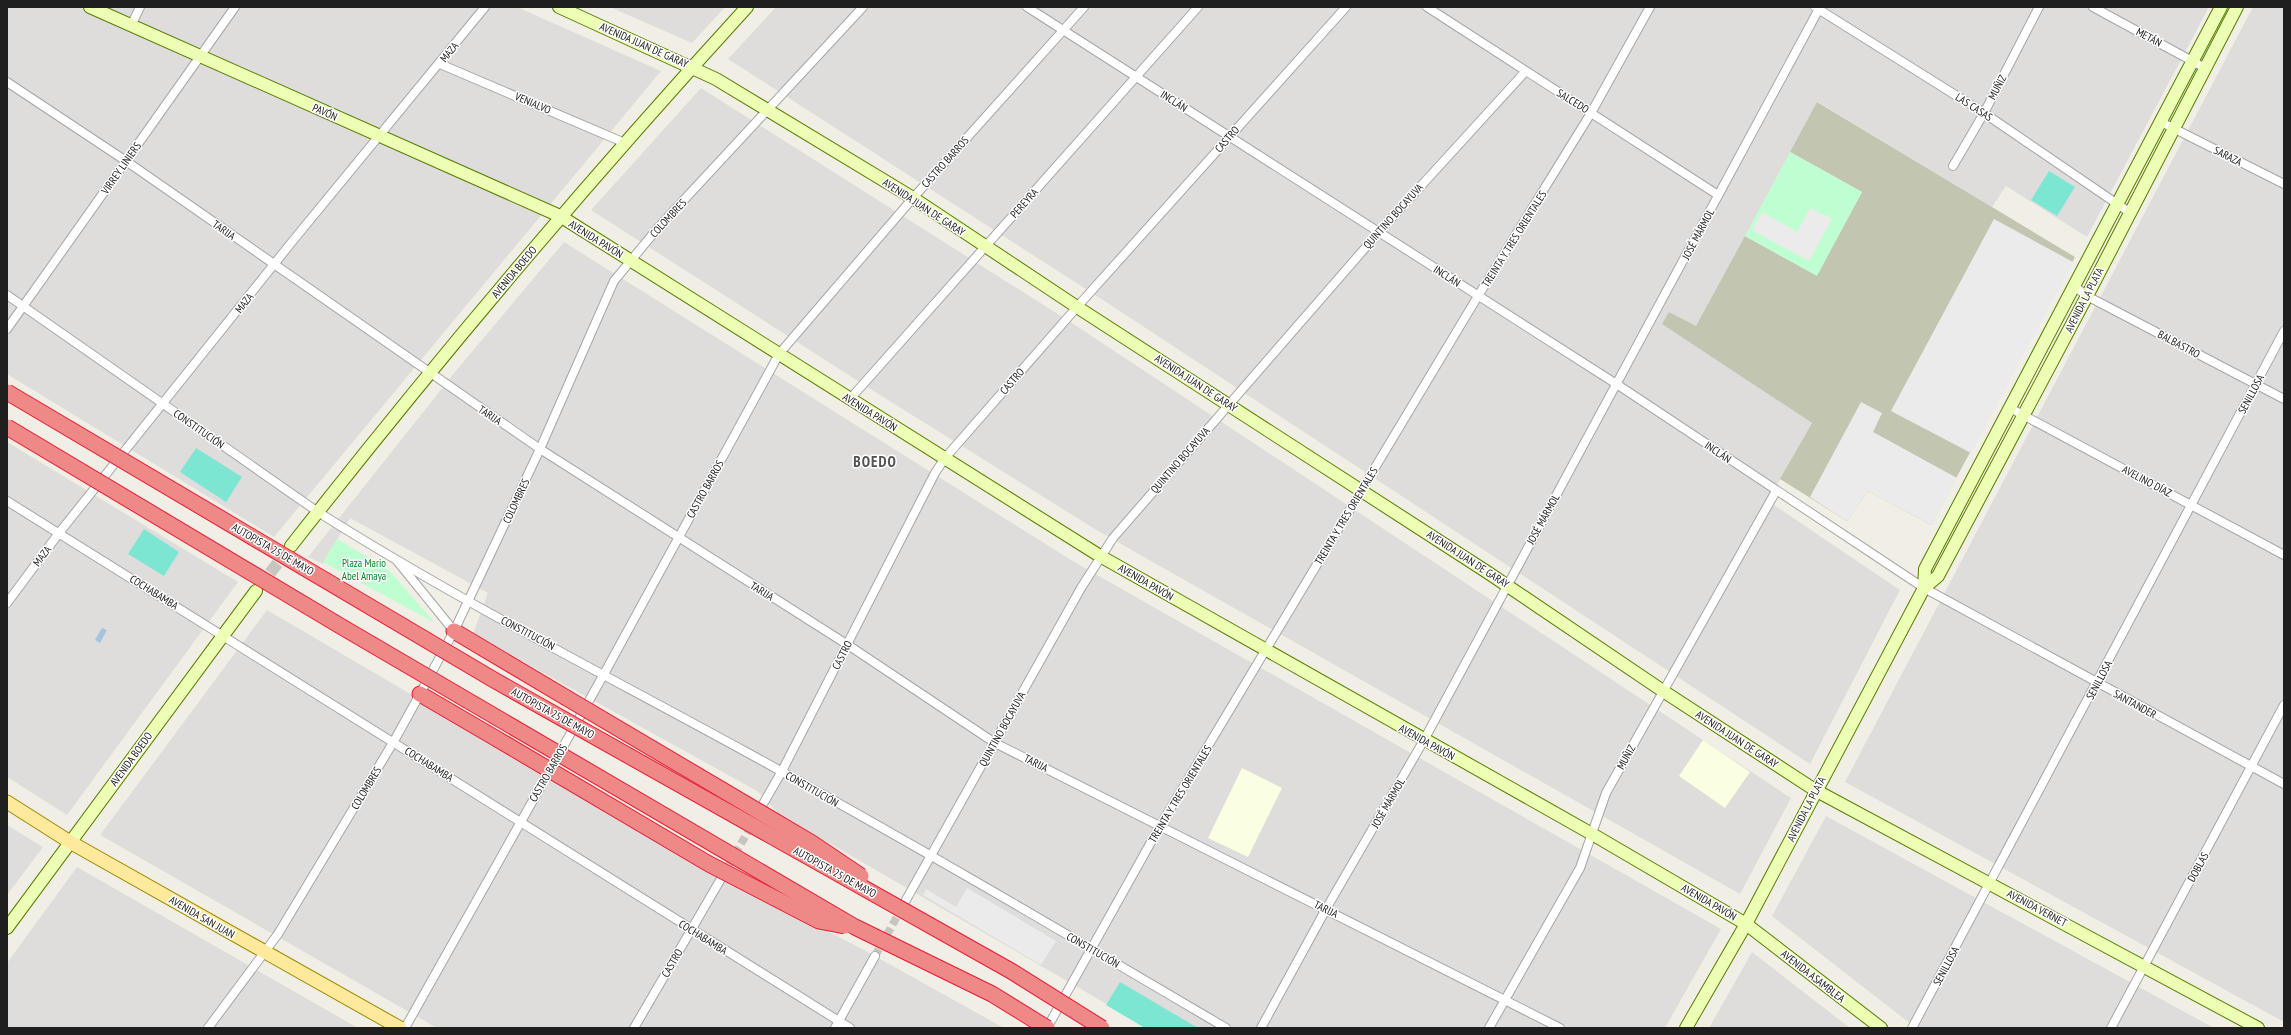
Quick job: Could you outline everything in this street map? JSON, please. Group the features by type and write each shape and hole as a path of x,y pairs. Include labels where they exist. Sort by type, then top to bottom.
{"highway":[{"name":"AUTOPISTA 25 DE MAYO","path":"7,392 494,680 961,943 1102,1028"},
{"path":"7,427 335,623 855,927 992,994 1047,1028"},
{"path":"454,631 812,843 961,943"},
{"path":"420,694 709,864 819,921 855,927"}],"main road":[{"name":"PAVÓN","path":"90,7 560,216"},
{"name":"AVENIDA JUAN DE GARAY","path":"559,7 693,66 769,109 913,198 1077,307 1507,585 1663,691 1815,790"},
{"name":"AVENIDA BOEDO","path":"291,546 429,374 560,216 747,7"},
{"name":"AVENIDA LA PLATA","path":"1924,588 1925,569 2221,7"},
{"name":"AVENIDA LA PLATA","path":"1686,1028 1746,924 1815,790 1924,588 1938,576 2087,296 2129,212 2237,7"},
{"name":"AVENIDA PAVÓN","path":"560,216 1100,556 1592,834 1746,924"},
{"name":"AVENIDA BOEDO","path":"7,928 256,591"},
{"name":"AVENIDA VERNET","path":"1815,790 2258,1028"},
{"name":"AVENIDA SAN JUAN","path":"7,802 70,842 400,1028"},
{"name":"AVENIDA ASAMBLEA","path":"1746,924 1881,1028"}],"street":[{"path":"131,26 140,7"},
{"name":"VIRREY LINIERS","path":"7,329 235,7"},
{"name":"MAZA","path":"7,603 59,533 485,7"},
{"name":"COLOMBRES","path":"208,1028 285,922 394,741 420,694 454,631 540,449 609,290 630,259 863,7"},
{"name":"INCLÁN","path":"1027,7 1618,385 1924,588"},
{"name":"CASTRO BARROS","path":"405,1028 604,674 779,354 913,198 1084,7"},
{"name":"PEREYRA","path":"850,399 1198,7"},
{"name":"CASTRO","path":"759,812 848,645 935,473 945,458 1077,307 1346,7"},
{"name":"SALCEDO","path":"1427,7 1718,196"},
{"name":"TREINTA Y TRES ORIENTALES","path":"1047,1028 1160,826 1478,296 1592,113 1650,7"},
{"name":"MUÑIZ","path":"1953,166 1984,113 2039,7"},
{"name":"METÁN","path":"2093,7 2205,68"},
{"name":"LAS CASAS","path":"1818,8 1984,113 2129,212"},
{"name":"JOSÉ MÁRMOL","path":"1261,1028 1326,909 1424,740 1507,585 1618,385 1818,8"},
{"name":"VENIALVO","path":"440,64 625,143"},
{"name":"QUINTINO BOCAYUVA","path":"906,900 1100,556 1112,538 1379,232 1525,72"},
{"name":"TARIJA","path":"7,82 126,161 429,374 540,449 848,645 995,743 1560,1028"},
{"name":"SARAZA","path":"2161,122 2284,184"},
{"name":"BALBASTRO","path":"2074,286 2087,296 2284,399"},
{"name":"CONSTITUCIÓN","path":"7,295 318,512 394,558 782,771 1226,1028"},
{"name":"SENILLOSA","path":"1912,1028 2098,683 2284,331"},
{"name":"AVELINO DÍAZ","path":"2010,408 2284,555"},
{"name":"MUÑIZ","path":"1489,1028 1580,868 1606,793 1776,491"},
{"name":"COCHABAMBA","path":"7,501 394,741 692,930 837,1025 850,1028"},
{"name":"CONSTITUCIÓN","path":"394,558 454,631"},
{"name":"SANTANDER","path":"1924,588 2252,768 2284,784"},
{"name":"DOBLAS","path":"2111,1028 2143,966 2252,768 2284,705"},
{"name":"CASTRO","path":"634,1028 722,877"},
{"path":"837,1025 875,956"}],"shaded area":[{"path":"7,7 517,7 661,71 274,537 7,374"},
{"path":"610,7 725,7 692,43"},
{"path":"776,7 2209,7 2087,237 2006,186 1992,207 1818,102 1696,327 1669,312 1663,324 1812,423 1768,501 1900,590 1810,764 1106,302 728,59"},
{"path":"2253,7 2284,7 2284,1022 1845,782"},
{"path":"701,88 1075,325 1791,798 1740,894 1098,531 872,390 591,210"},
{"path":"1817,102 2075,257 1931,525 1868,491 1847,521 1780,479 1812,423 1662,324 1669,312 1696,326 1745,236 1816,275 1862,192 1790,152"},
{"path":"2049,171 2075,187 2057,216 2031,200"},
{"path":"1810,208 1832,219 1809,261 1752,230 1762,212 1797,232"},
{"path":"1994,219 2073,262 1971,453 1891,411"},
{"path":"564,242 1076,563 1721,929 1665,1028 1148,1028 779,814 757,791 473,634 488,593 350,518 323,564 308,557 455,372"},
{"path":"1861,402 1882,413 1873,432 1957,478 1931,525 1868,491 1847,521 1810,497"},
{"path":"7,442 238,582 67,815 7,777"},
{"path":"196,448 242,477 226,502 180,472"},
{"path":"144,529 179,552 164,576 128,554"},
{"path":"267,610 718,874 864,950 1004,1028 437,1028 100,835"},
{"path":"102,628 107,630 100,643 95,640"},
{"path":"1703,740 1750,772 1725,808 1679,776"},
{"path":"1242,768 1282,788 1248,857 1208,838"},
{"path":"1826,816 2214,1028 1916,1028 1772,916"},
{"path":"7,825 43,847 7,895"},
{"path":"77,867 358,1028 7,1028 7,963"},
{"path":"967,888 1056,941 1041,965 923,895 926,889 956,907"},
{"path":"1752,952 1850,1028 1709,1028"},
{"path":"1120,982 1198,1028 1145,1028 1106,1005"}],"green space":[{"path":"1790,152 1862,192 1817,276 1745,236"},
{"name":"Plaza Mario Abel Amaya","path":"337,539 388,569 435,623 323,562"}],"tunnel":[{"path":"259,587 288,550"},
{"path":"723,875 753,823"},
{"path":"875,956 903,906"}],"district":[{"name":"BOEDO","path":"875,461"}]}
